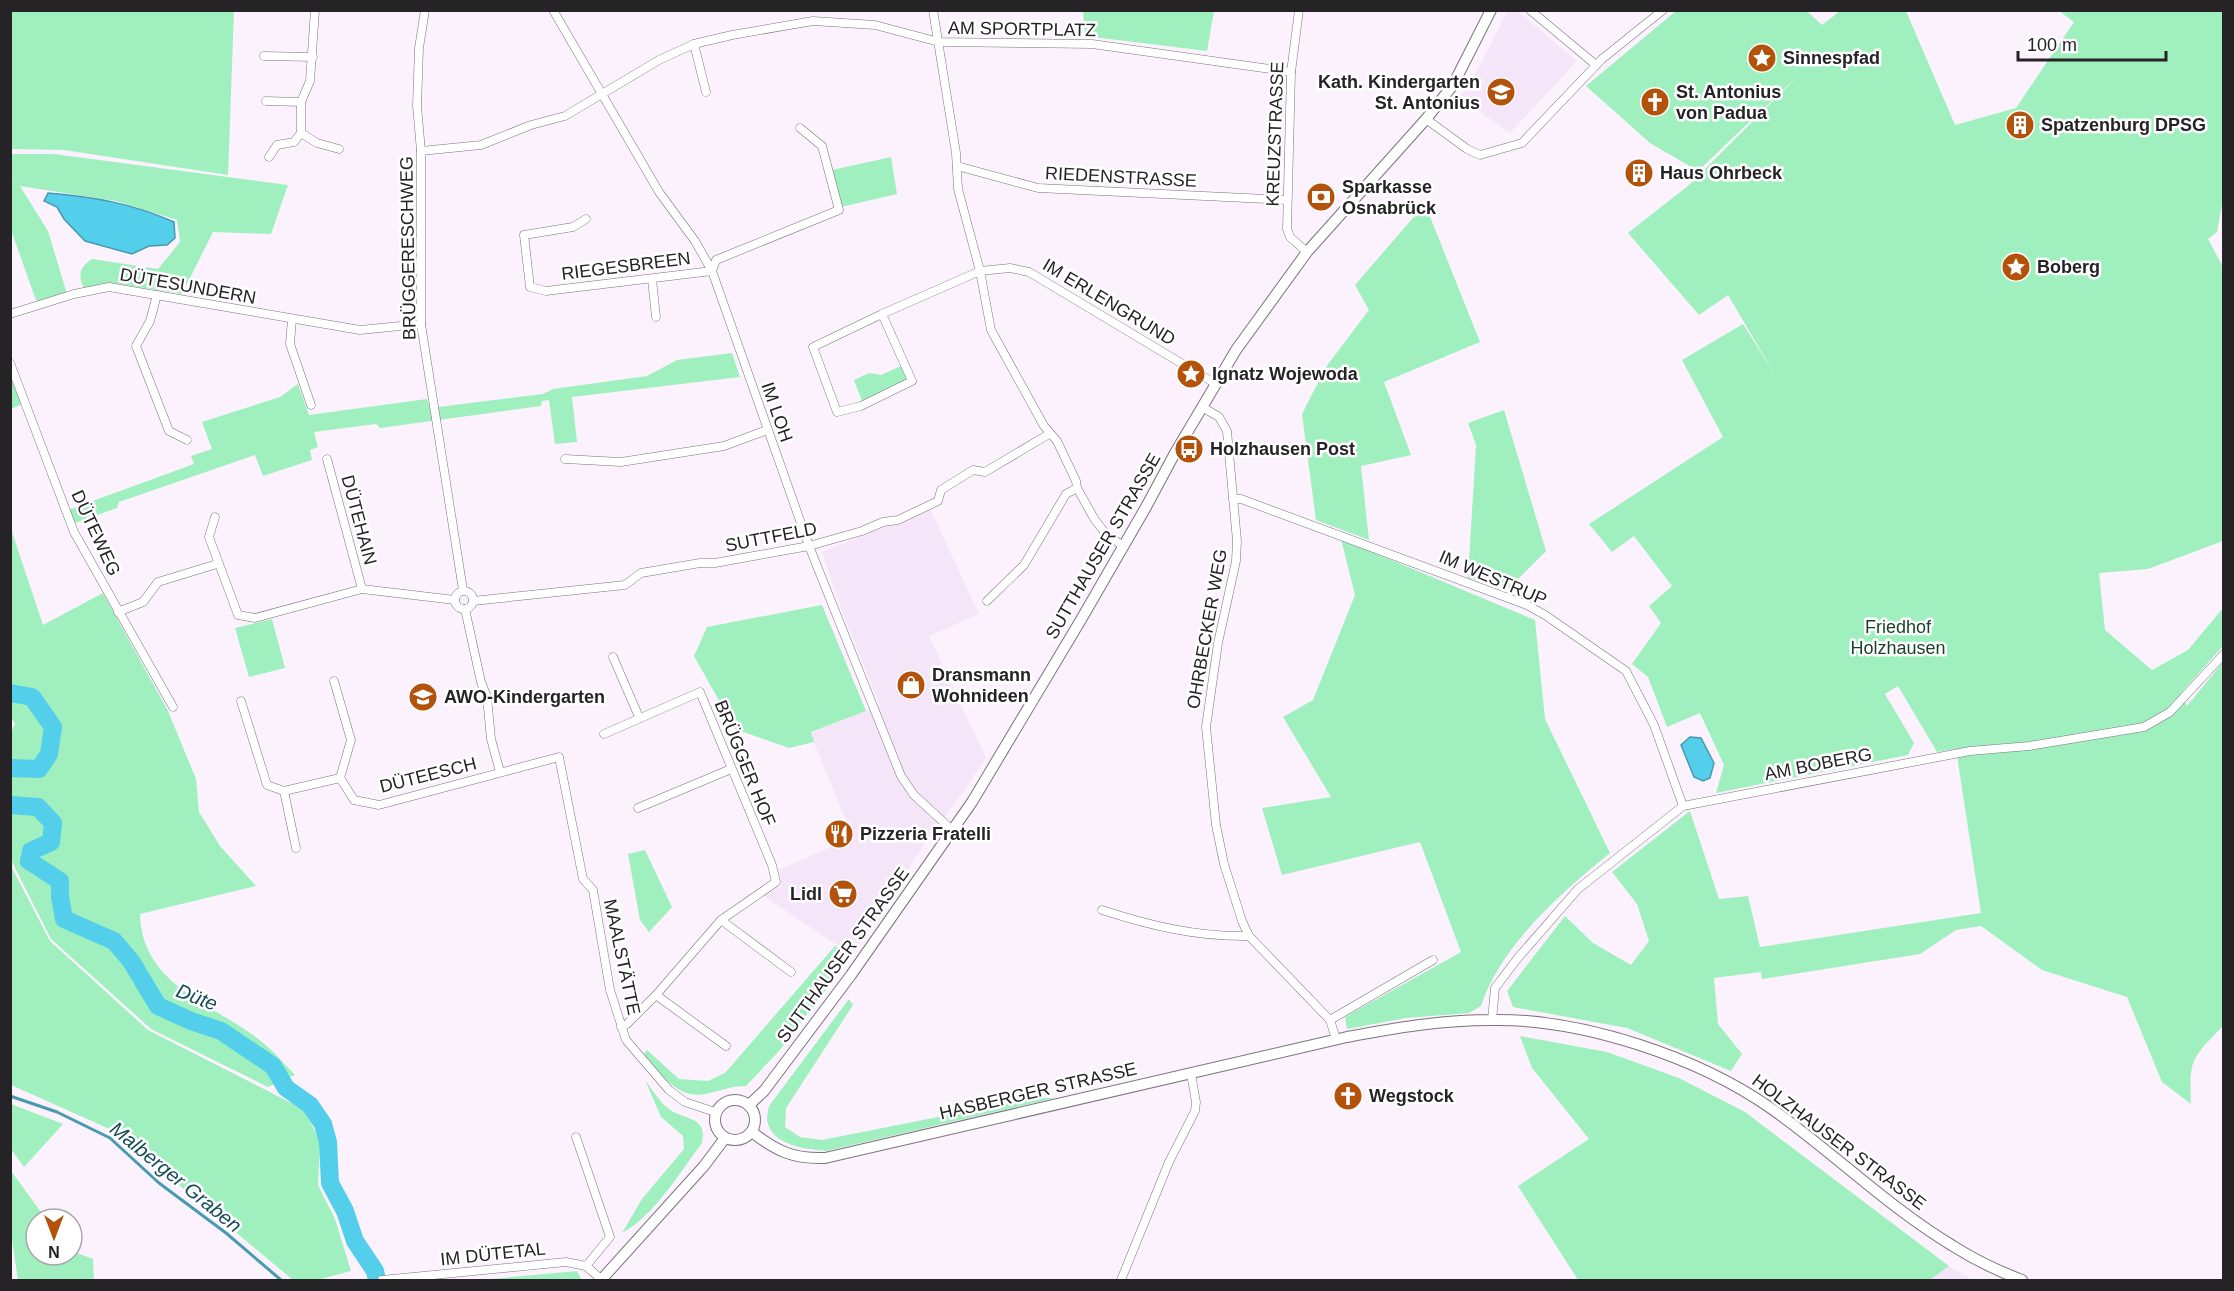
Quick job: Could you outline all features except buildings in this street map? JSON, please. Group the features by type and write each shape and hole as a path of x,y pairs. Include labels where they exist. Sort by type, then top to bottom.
{"street":[{"path":"269,156 278,145 294,142 302,133 301,102 310,81 315,10"},
{"name":"BRÜGGERESCHWEG","path":"425,10 419,48 417,106 421,151 421,324 463,591"},
{"name":"IM LOH","path":"553,10 658,192 695,241 712,271 809,546 901,776 914,795 952,830"},
{"path":"933,10 957,166 958,189 980,271 991,330 1049,434 1056,441 1076,481 1077,488 1106,534 1122,546"},
{"name":"KREUZSTRASSE","path":"1299,10 1291,72 1287,229 1290,237 1307,252"},
{"name":"SUTTHAUSER STRASSE","path":"749,1105 770,1082 837,993 972,802 1202,407 1266,307 1307,252 1426,119 1453,85 1491,10"},
{"path":"1530,10 1596,65"},
{"path":"1426,119 1473,153 1480,155 1526,141 1596,65 1663,10"},
{"name":"AM SPORTPLATZ","path":"421,151 481,145 531,125 565,116 659,60 694,44 813,21 875,25 939,42 1092,44 1291,72"},
{"path":"694,44 705,92"},
{"path":"264,56 313,57"},
{"path":"266,101 301,102"},
{"name":"RIEGESBREEN","path":"586,219 573,227 524,236 530,287 546,291 712,271 716,260 838,210 822,146 800,128"},
{"path":"302,133 317,142 339,149"},
{"name":"RIEDENSTRASSE","path":"957,166 1038,188 1287,200"},
{"name":"IM ERLENGRUND","path":"882,314 912,381 861,406 837,412 813,347 882,314 980,271 1010,268 1029,272 1216,384"},
{"path":"652,279 656,317"},
{"name":"DÜTESUNDERN","path":"10,314 74,294 109,287 360,330 421,324"},
{"path":"157,295 150,321 136,346 169,431 187,440"},
{"path":"292,319 290,344 311,405"},
{"name":"DÜTEWEG","path":"10,363 74,532 173,707"},
{"name":"OHRBECKER WEG","path":"1202,407 1219,417 1224,424 1238,541 1236,561 1218,643 1206,727 1216,825 1224,864 1242,921 1250,936 1330,1020 1341,1038"},
{"path":"565,459 621,462 724,446 767,430"},
{"name":"SUTTFELD","path":"473,601 625,585 641,573 700,563 715,563 809,546 862,531 883,522 898,520 938,501 941,490 973,470 985,472 1049,434"},
{"name":"DÜTEHAIN","path":"327,459 362,589"},
{"path":"987,601 1024,565 1066,494 1077,488"},
{"name":"IM WESTRUP","path":"1233,499 1241,499 1399,556 1527,605 1545,615 1626,671 1654,725 1683,806"},
{"path":"215,517 209,537 238,615 255,618 362,589 455,600"},
{"path":"118,612 143,602 158,582 218,564"},
{"path":"463,591 471,593 473,601 469,608 465,609 458,606 455,600 457,594 463,591"},
{"path":"465,609 481,682 487,697 491,739 500,772"},
{"name":"AM BOBERG","path":"1492,1020 1495,988 1578,889 1683,806 1970,751 2029,746 2144,727 2170,712 2223,654"},
{"path":"613,657 639,717"},
{"path":"241,701 267,785 284,791 340,778 351,740 334,681"},
{"name":"BRÜGGER HOF","path":"604,734 700,692 730,769 772,865 776,882 721,920 656,995 627,1024 621,1027"},
{"name":"MAALSTÄTTE","path":"500,772 559,757 583,879 593,890 610,990 626,1040 669,1090 685,1102 715,1112"},
{"path":"638,808 730,769"},
{"name":"DÜTEESCH","path":"340,778 354,800 379,805 500,772"},
{"path":"284,791 296,848"},
{"path":"1102,910 1140,922 1195,934 1250,936"},
{"path":"721,920 791,972"},
{"path":"1330,1020 1433,960"},
{"path":"656,995 726,1046"},
{"name":"HOLZHAUSER STRASSE","path":"1341,1038 1407,1025 1492,1020 1539,1022 1620,1039 1699,1067 1739,1087 1773,1110 1873,1189 1952,1246 2022,1281"},
{"name":"HASBERGER STRASSE","path":"752,1132 794,1157 825,1158 1341,1038"},
{"path":"1121,1281 1169,1162 1195,1111 1196,1102 1191,1074"},
{"path":"730,1100 749,1105 755,1115 752,1132 737,1140 720,1135 714,1124 715,1112 719,1107 730,1100"},
{"path":"576,1137 610,1237 586,1266 602,1280 704,1166 725,1138"},
{"name":"IM DÜTETAL","path":"383,1280 566,1262 586,1266"}],"shaded area":[{"path":"1517,11 1577,61 1510,133 1460,98 1484,58 1507,12"},
{"path":"930,509 979,614 929,636 986,758 925,843 852,955 764,896 782,886 779,870 853,837 810,733 880,705 844,617 822,552"},
{"path":"1949,1266 1973,1280 1930,1280"}],"green space":[{"path":"11,10 234,11 228,175 64,150 11,149"},
{"path":"1083,10 1214,11 1207,51 1085,36"},
{"name":"Friedhof Holzhausen","path":"1676,11 1807,11 1822,25 1840,11 1906,11 1955,125 2016,108 2074,22 2059,11 2223,11 2223,199 2217,232 2208,239 2223,267 2223,541 2148,569 2099,573 2105,630 2152,670 2188,650 2223,608 2223,646 2181,693 2187,706 2223,662 2223,1026 2205,1045 2195,1060 2191,1077 2191,1104 2162,1082 2127,997 2042,970 1981,926 1956,930 1920,954 1762,979 1761,972 1714,978 1718,1024 1742,1054 1731,1071 1627,1028 1513,1007 1507,991 1565,916 1593,943 1631,965 1649,941 1637,904 1612,872 1690,811 1719,899 1748,896 1760,947 1981,913 1956,749 1937,752 1898,686 1885,694 1914,743 1908,755 1716,793 1724,765 1700,713 1667,727 1648,677 1632,664 1661,623 1649,606 1672,586 1634,536 1612,552 1589,524 1723,437 1682,360 1743,324 1774,373 1728,295 1699,315 1628,233 1689,185 1802,72 1698,171 1650,143 1586,86"},
{"path":"11,154 54,154 288,185 271,234 213,232 182,294 113,283 84,289 80,275 84,265 92,259 158,269 180,242 177,220 116,201 20,186 48,231 67,294 37,303 11,230 11,181 14,179 11,180"},
{"path":"891,157 897,194 841,207 832,170"},
{"path":"1425,204 1480,342 1384,382 1411,455 1361,466 1369,540 1316,520 1302,414 1326,367 1369,310 1355,285"},
{"path":"732,353 740,377 572,397 577,442 555,444 549,400 542,401 541,406 380,428 376,424 314,432 318,447 310,450 312,460 263,476 255,455 119,502 117,508 75,523 68,510 194,464 191,456 212,449 202,422 280,397 298,384 309,415 427,399 430,408 543,394 553,389 647,376 677,360"},
{"path":"901,366 908,380 862,401 854,380 869,373 881,375"},
{"path":"10,374 22,404 11,409 10,409"},
{"path":"1504,410 1546,551 1508,589 1468,578 1476,445 1468,423"},
{"path":"11,529 43,625 103,593 168,711 196,779 199,812 220,846 256,886 140,914 144,940 154,961 169,978 188,993 269,1048 295,1075 268,1087 151,1029 51,939 11,860 10,735 15,723 10,717"},
{"path":"1341,539 1535,620 1545,719 1610,853 1553,903 1518,941 1490,984 1481,1006 1469,1013 1406,1018 1347,1029 1345,1017 1461,952 1420,842 1282,875 1262,808 1331,797 1283,717 1313,700 1355,595"},
{"path":"822,605 866,711 811,732 814,742 789,748 735,729 694,656 707,627"},
{"path":"272,619 285,668 249,677 235,628"},
{"path":"645,850 672,907 649,932 640,920 628,854"},
{"path":"11,866 50,941 148,1030 305,1110 320,1142 318,1185 335,1219 351,1271 317,1280 293,1280 114,1131 11,1085"},
{"path":"835,946 852,955 779,1051 746,1086 705,1094 686,1093 670,1083 644,1054 647,1050 679,1079 708,1081 725,1073"},
{"path":"849,999 853,1005 786,1108 785,1127 800,1137 822,1140 1034,1098 1055,1098 826,1151 791,1145 782,1141 770,1129 767,1120 769,1106"},
{"path":"1520,1036 1607,1052 1679,1078 1745,1112 1949,1266 1930,1280 1578,1280 1518,1186 1589,1139 1532,1068"},
{"path":"645,1080 666,1107 699,1124 702,1128 702,1143 656,1205 622,1233 642,1199 684,1149 683,1136 661,1117"},
{"path":"11,1104 63,1124 24,1167 11,1149"},
{"path":"11,1171 37,1207 24,1207 24,1267 84,1267 84,1256 93,1259 94,1280 18,1280 11,1233"},
{"path":"577,1271 582,1280 479,1280"}],"water":[{"path":"48,193 112,202 158,215 174,222 175,238 167,245 149,246 132,254 85,241 64,219 57,207 44,201"},
{"path":"1690,737 1701,738 1714,763 1710,778 1703,781 1694,777 1681,745"}],"waterway":[{"name":"Düte","path":"10,693 32,697 53,727 49,754 39,769 10,768"},
{"name":"Düte","path":"10,805 38,807 53,823 51,842 31,851 29,861 60,881 64,919 114,941 131,961 158,1006 221,1031 273,1066 286,1088 310,1105 323,1124 328,1142 330,1183 345,1211 355,1241 375,1271 377,1280"},
{"name":"Malberger Graben","path":"10,1096 57,1112 110,1138 159,1183 226,1233 281,1280"}],"place":[{"name":"Sinnespfad","path":"1762,58"},
{"name":"Kath. Kindergarten St. Antonius","path":"1501,92"},
{"name":"St. Antonius von Padua","path":"1655,102"},
{"name":"Spatzenburg DPSG","path":"2020,125"},
{"name":"Haus Ohrbeck","path":"1639,173"},
{"name":"Sparkasse Osnabrück","path":"1321,197"},
{"name":"Boberg","path":"2016,267"},
{"name":"Ignatz Wojewoda","path":"1191,374"},
{"name":"Holzhausen Post","path":"1189,449"},
{"name":"Dransmann Wohnideen","path":"911,685"},
{"name":"AWO-Kindergarten","path":"423,697"},
{"name":"Pizzeria Fratelli","path":"839,834"},
{"name":"Lidl","path":"843,894"},
{"name":"Wegstock","path":"1348,1096"}]}
